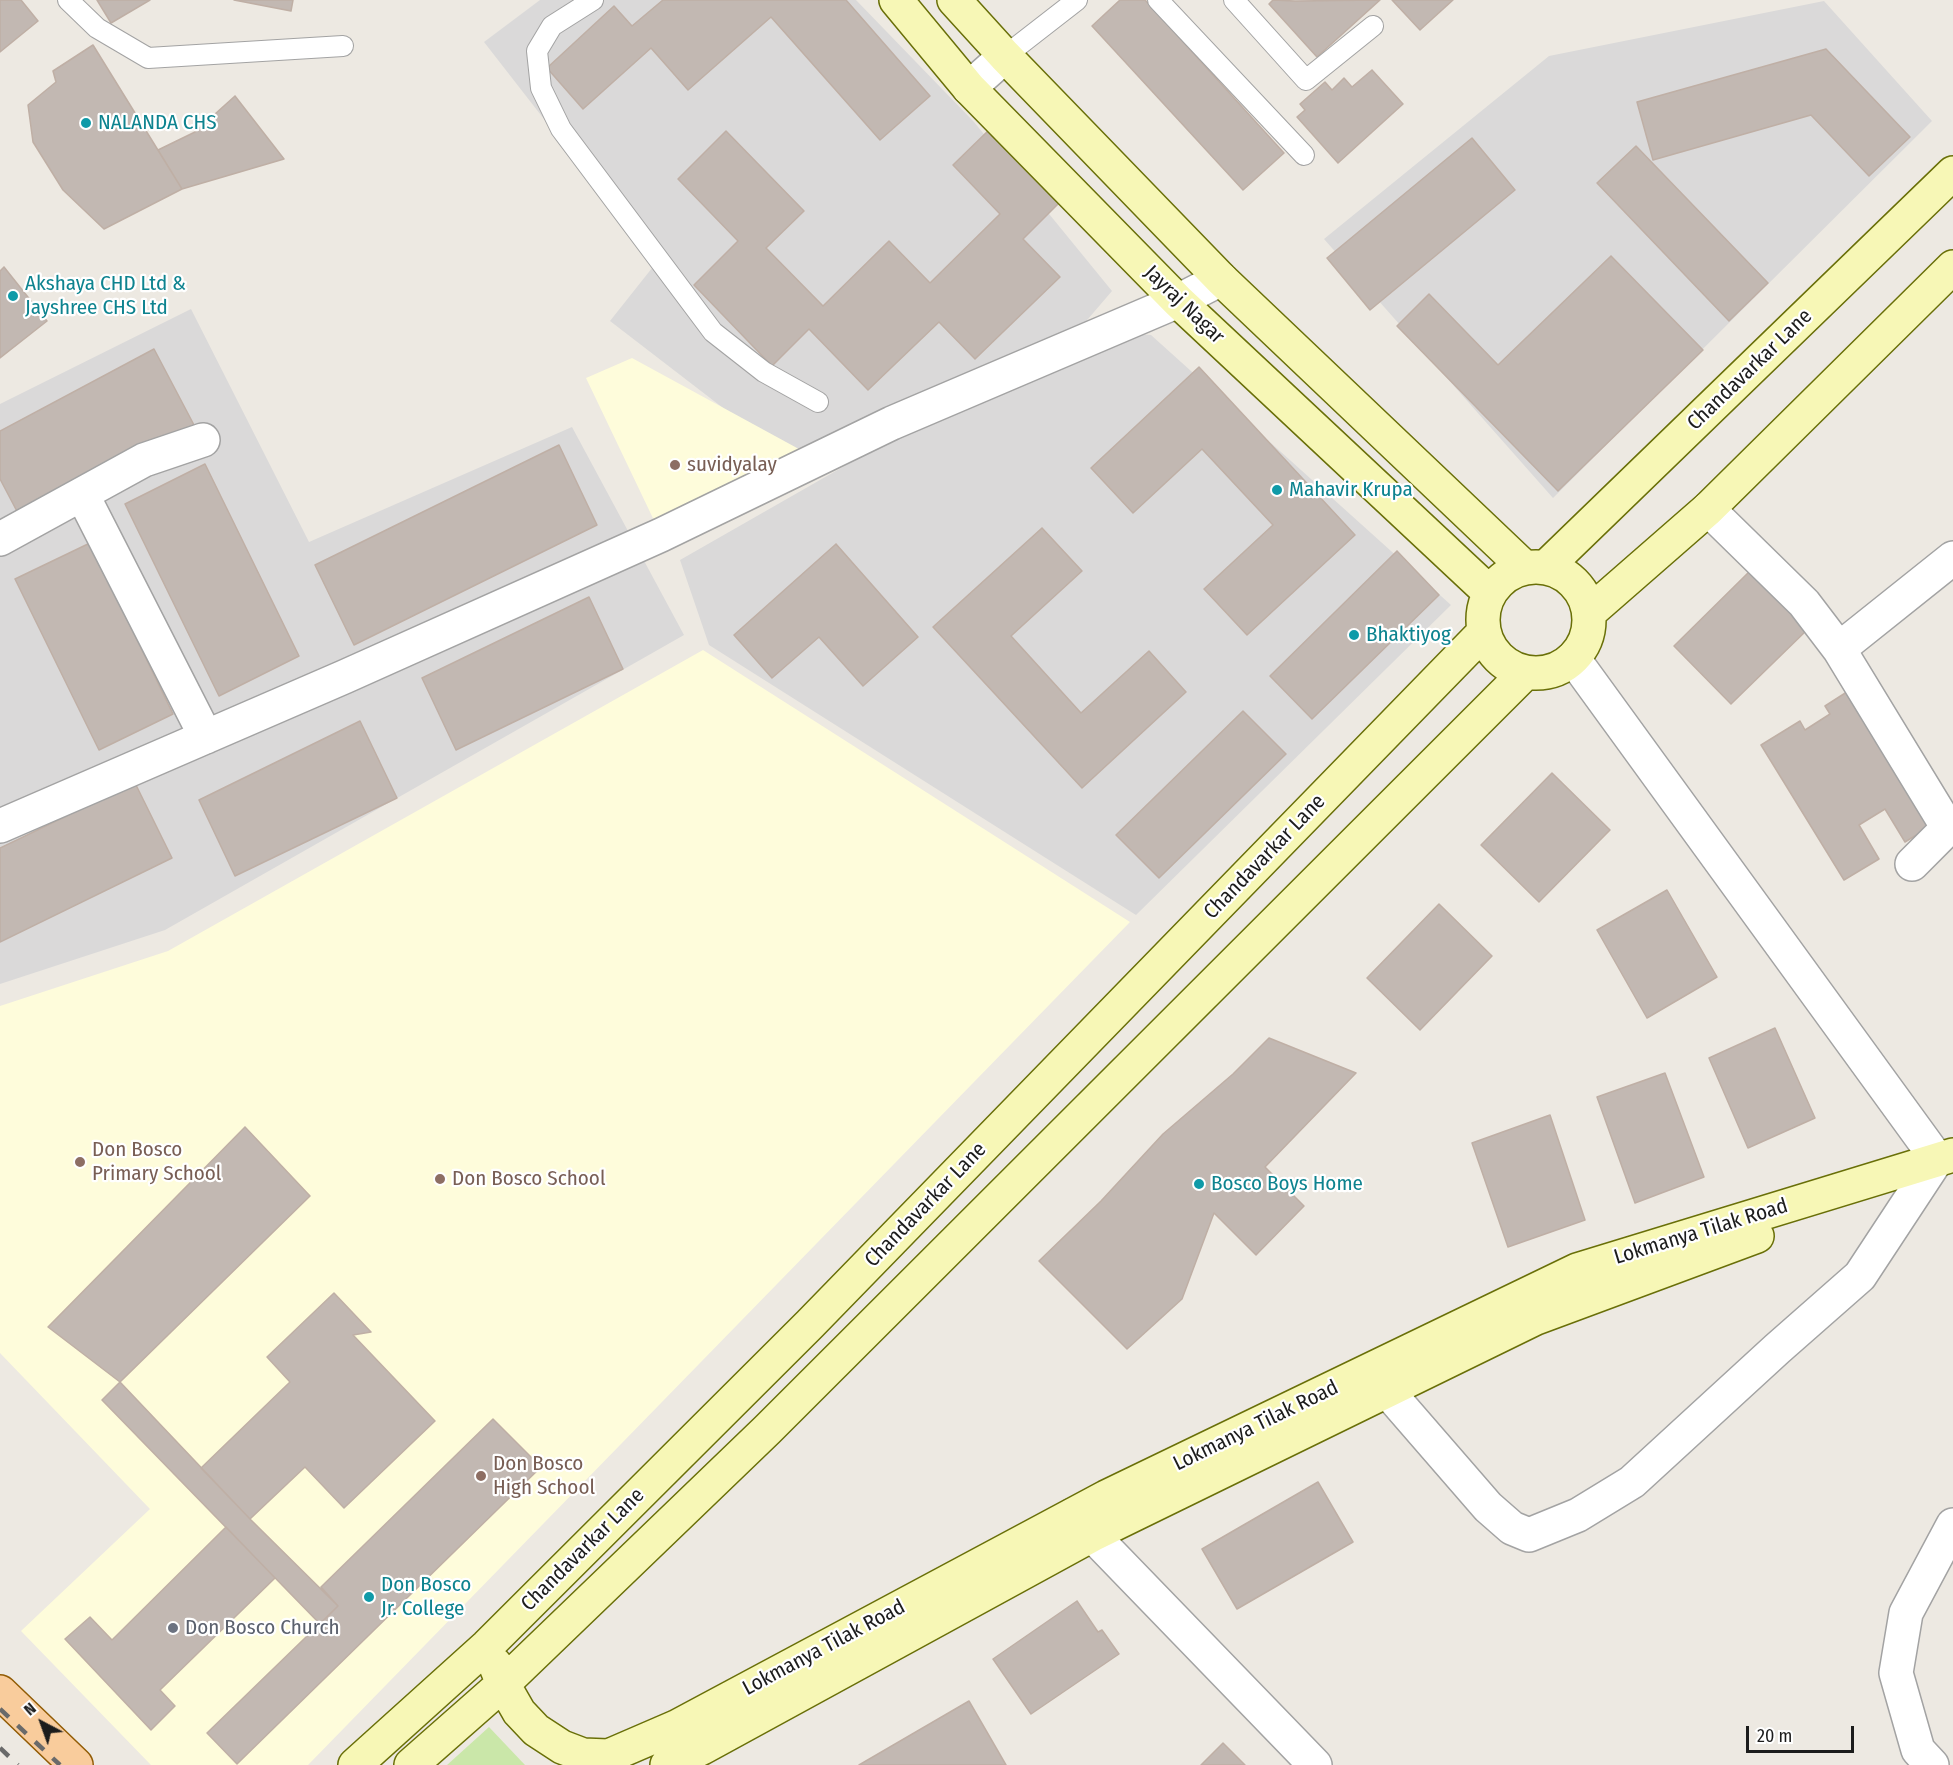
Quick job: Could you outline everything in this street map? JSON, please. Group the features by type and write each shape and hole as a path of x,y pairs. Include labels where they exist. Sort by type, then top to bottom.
{"main road":[{"path":"0,1692 76,1765"}],"street":[{"name":"Jayraj Nagar","path":"896,0 969,88 1178,301 1490,593"},
{"path":"954,0 1005,56 1221,279 1418,466 1535,567 1566,576 1581,591 1590,612 1588,634 1579,652 1573,658 1564,666 1545,673 1525,673 1506,665 1492,651 1484,633 1483,612 1490,593 1504,576 1535,567"},
{"path":"969,88 1005,56"},
{"name":"Chandavarkar Lane","path":"1535,567 1953,173"},
{"path":"1590,612 1708,509 1953,267"},
{"path":"0,826 661,535 892,423 1178,301 1221,279"},
{"path":"1283,399 1317,369"},
{"path":"0,539 144,460 202,440"},
{"path":"1387,496 1418,466"},
{"path":"82,494 206,737"},
{"path":"1708,509 1804,603 1839,649 1948,828 1912,864"},
{"path":"1839,649 1953,558"},
{"name":"Chandavarkar Lane","path":"355,1765 487,1646 810,1324 1484,633"},
{"path":"1379,1381 1488,1507 1512,1528 1529,1535 1578,1515 1632,1482 1860,1276 1942,1167 1573,658"},
{"name":"Chandavarkar Lane","path":"411,1765 503,1684 767,1430 1525,673"},
{"name":"Lokmanya Tilak Road","path":"598,1760 686,1750 1083,1525 1379,1381 1577,1270 1942,1167"},
{"path":"1083,1525 1315,1765"},
{"path":"1932,1765 1918,1750 1896,1672 1906,1613 1953,1526"},
{"path":"487,1646 503,1684 519,1712 536,1730 562,1747 598,1760"}],"lane":[{"path":"68,0 97,28 148,58 343,46"},
{"path":"593,0 552,26 537,51 542,88 561,129 713,332 764,372 818,402"},
{"path":"1005,56 1077,0"},
{"path":"1158,0 1304,155"},
{"path":"1234,0 1306,80 1373,26"}],"shaded area":[{"path":"540,0 856,0 974,122 1112,291 1076,333 805,471 610,321 656,263 484,42"},
{"path":"1824,1 1932,121 1553,498 1324,239 1549,56"},
{"path":"191,309 309,542 572,427 684,635 165,930 0,984 0,404"},
{"path":"1125,333 1151,335 1451,605 1136,915 709,645 680,560 918,424"},
{"path":"632,358 819,460 661,535 586,378"},
{"name":"Don Bosco School","path":"703,650 1130,922 308,1765 151,1765 21,1631 150,1509 0,1353 0,1006 168,951"}],"green space":[{"path":"489,1727 525,1765 447,1765"}],"building":[{"path":"0,0 21,0 38,21 0,52"},
{"path":"97,0 150,0 111,23"},
{"path":"234,0 293,0 291,11"},
{"path":"663,0 846,0 930,96 880,140 771,17 688,90 651,48 583,109 547,68 614,6 632,26"},
{"path":"1120,0 1145,0 1284,153 1243,190 1092,26"},
{"path":"1273,0 1380,0 1317,57 1269,4"},
{"path":"1392,0 1453,0 1420,30"},
{"name":"NALANDA CHS","path":"93,45 182,189 104,229 63,190 33,142 28,105 56,82 53,71"},
{"path":"1826,49 1910,137 1869,176 1811,115 1653,160 1637,102"},
{"path":"1372,70 1403,104 1338,163 1297,117 1305,110 1300,104 1325,82 1332,90 1344,78 1352,87"},
{"path":"235,96 284,159 182,189 158,150 195,132"},
{"path":"993,126 1063,199 1023,239 1060,277 975,359 939,322 868,390 809,329 772,366 694,285 738,241 678,179 726,131 804,211 766,248 823,306 889,241 930,283 1000,214 953,165"},
{"path":"1472,138 1515,190 1370,310 1327,258"},
{"path":"1636,146 1768,283 1729,321 1597,183"},
{"path":"1611,256 1703,350 1558,491 1397,326 1429,294 1498,365"},
{"name":"Akshaya CHD Ltd & Jayshree CHS Ltd","path":"4,267 47,321 0,358 0,271"},
{"path":"154,349 194,425 20,517 0,479 0,431"},
{"name":"Mahavir Krupa","path":"1199,367 1355,535 1247,635 1204,589 1273,525 1202,449 1133,513 1091,468"},
{"path":"559,445 597,525 354,645 315,565"},
{"path":"205,464 299,656 219,696 125,504"},
{"path":"1042,528 1082,571 1011,636 1081,713 1149,651 1186,692 1082,788 933,627"},
{"path":"90,543 173,714 99,750 15,579"},
{"path":"836,544 918,637 863,686 819,637 772,678 734,635"},
{"name":"Bhaktiyog","path":"1397,551 1439,595 1312,719 1270,676"},
{"path":"1753,568 1810,627 1731,704 1674,646"},
{"path":"589,597 623,669 456,750 422,678"},
{"path":"1853,688 1936,823 1905,842 1885,809 1859,825 1879,859 1844,880 1761,745 1800,721 1805,730 1830,714 1825,706"},
{"path":"1243,711 1286,754 1159,878 1116,835"},
{"path":"360,721 397,798 235,876 199,800"},
{"path":"1552,773 1610,830 1539,902 1481,845"},
{"path":"135,783 172,858 0,942 0,848"},
{"path":"1667,890 1717,977 1647,1018 1597,930"},
{"path":"1439,904 1492,956 1420,1030 1367,978"},
{"path":"1775,1028 1815,1118 1748,1148 1709,1058"},
{"name":"Bosco Boys Home","path":"1269,1038 1356,1073 1265,1167 1304,1206 1256,1255 1214,1213 1182,1299 1127,1349 1039,1261 1101,1201 1163,1134 1233,1074"},
{"path":"1665,1073 1704,1177 1635,1203 1597,1097"},
{"path":"1550,1115 1585,1220 1508,1247 1472,1143"},
{"path":"245,1127 310,1196 120,1382 48,1327"},
{"path":"334,1293 371,1332 353,1335 435,1421 344,1508 305,1467 250,1519 201,1468 290,1382 267,1357"},
{"path":"120,1382 250,1519 338,1606 320,1624 102,1400"},
{"name":"Don Bosco Jr. College","path":"493,1419 541,1467 237,1764 207,1733 338,1606 321,1587"},
{"path":"1318,1482 1353,1542 1237,1609 1202,1549"},
{"name":"Don Bosco Church","path":"226,1527 275,1578 160,1690 175,1706 151,1730 65,1639 90,1617 112,1640"},
{"path":"1077,1601 1098,1632 1102,1630 1119,1654 1031,1714 993,1659"},
{"path":"969,1701 1006,1765 859,1765"},
{"path":"1223,1743 1245,1765 1201,1765"}],"railway":[{"path":"0,1709 60,1765"},
{"path":"0,1748 18,1765"}],"place":[{"name":"NALANDA CHS","path":"86,123"},
{"name":"Akshaya CHD Ltd & Jayshree CHS Ltd","path":"13,296"},
{"name":"suvidyalay","path":"675,465"},
{"name":"Mahavir Krupa","path":"1277,490"},
{"name":"Bhaktiyog","path":"1354,635"},
{"name":"Don Bosco Primary School","path":"80,1162"},
{"name":"Don Bosco School","path":"440,1179"},
{"name":"Bosco Boys Home","path":"1199,1184"},
{"name":"Don Bosco High School","path":"481,1476"},
{"name":"Don Bosco Jr. College","path":"369,1597"},
{"name":"Don Bosco Church","path":"173,1628"}]}
